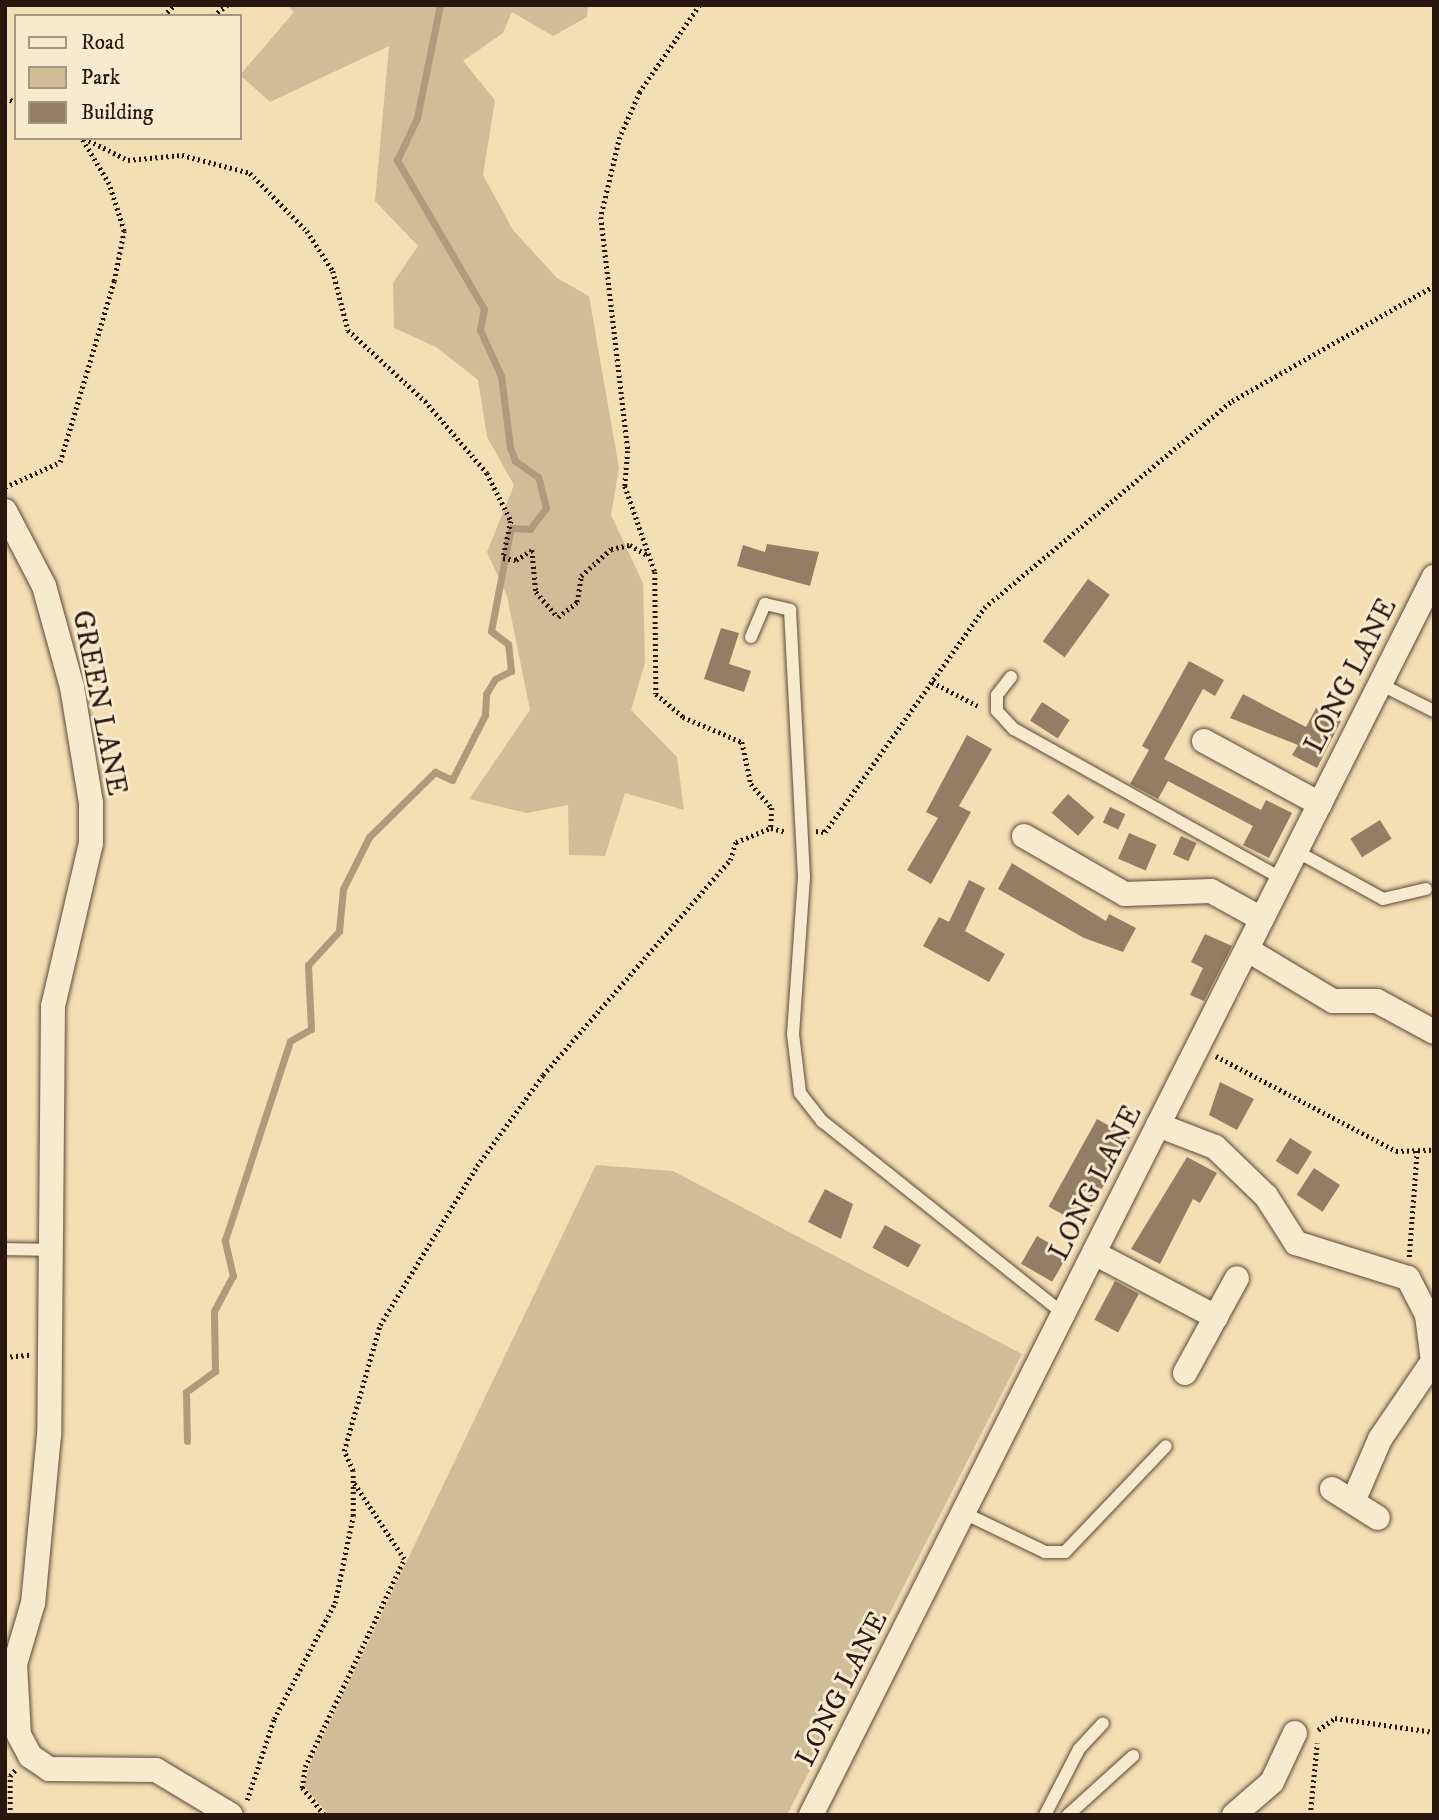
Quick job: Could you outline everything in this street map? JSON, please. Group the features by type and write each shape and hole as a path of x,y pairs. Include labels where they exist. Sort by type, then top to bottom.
{"street":[{"name":"GREEN LANE","path":"5,511 44,586 72,687 91,803 90,843 53,1006 55,1250 49,1435 33,1603 10,1655 19,1735 30,1756"},
{"name":"LONG LANE","path":"811,1815 1380,684 1427,608 1434,577"},
{"path":"1203,741 1320,804"},
{"path":"1024,836 1125,894 1211,891 1262,919"},
{"path":"1248,950 1333,1001 1377,1001 1434,1032"},
{"path":"1158,1125 1215,1147 1266,1196 1296,1243 1408,1278 1427,1315 1431,1368 1343,1493 1378,1518"},
{"path":"1094,1253 1216,1317"},
{"path":"1185,1373 1237,1278"},
{"path":"1234,1815 1272,1782 1295,1733"},
{"path":"30,1756 49,1769 156,1770 238,1811"}],"lane":[{"path":"751,637 765,604 790,610 802,829 793,1034 800,1093 822,1121 1063,1314"},
{"path":"1011,677 997,695 1001,719 1282,879"},
{"path":"1380,684 1434,711"},
{"path":"1296,852 1382,899 1426,889"},
{"path":"5,1249 55,1250"},
{"path":"964,1513 1045,1552 1065,1552 1166,1446"},
{"path":"1045,1815 1079,1749 1103,1723"},
{"path":"1068,1815 1133,1756"}],"path":[{"path":"700,5 640,92 620,137 601,217 628,451 625,485 654,569 656,694 683,716 742,742 751,783 772,808 771,828"},
{"path":"5,486 60,462 114,281 124,230 109,184 84,140"},
{"path":"87,140 128,160 182,155 250,173 307,231 326,261 348,330 425,401 487,473 511,521 503,558 516,560 532,551 537,592 558,617 577,602 581,576 611,549 630,545 646,553 654,569"},
{"path":"238,1811 274,1719 335,1602 353,1516 353,1482 344,1451 380,1325 477,1166 543,1075 730,860 736,842 771,828 825,832 984,608 1233,401 1434,286"},
{"path":"932,682 1001,719"},
{"path":"1199,1046 1396,1150 1434,1150"},
{"path":"1408,1278 1417,1150"},
{"path":"324,1815 302,1788 305,1767 404,1559 353,1482"},
{"path":"1310,1815 1318,1728 1335,1718 1434,1732"},
{"path":"10,1815 10,1776 30,1756"}],"green space":[{"path":"287,5 588,5 587,17 553,36 512,12 503,33 463,61 495,100 483,175 513,230 557,278 589,296 619,468 611,515 643,583 645,663 631,710 677,757 684,810 625,793 605,856 569,855 568,805 527,813 469,799 530,710 507,596 487,552 514,485 487,437 478,380 436,347 394,328 393,283 418,246 375,201 389,46 270,102 242,77 242,73 294,12"},
{"path":"596,1165 673,1171 1022,1354 787,1815 329,1815 304,1786 310,1764"}],"building":[{"path":"767,544 819,552 810,586 737,566 743,545 765,552"},
{"path":"1088,579 1110,595 1065,657 1043,641"},
{"path":"721,628 739,633 729,664 751,671 744,692 704,679"},
{"path":"1189,661 1224,680 1215,696 1203,689 1164,759 1261,810 1266,800 1292,813 1269,858 1243,845 1253,826 1168,781 1158,799 1130,784 1149,750 1142,746"},
{"path":"1243,694 1306,727 1316,708 1341,721 1317,768 1292,755 1298,745 1230,718"},
{"path":"1042,702 1070,720 1058,738 1030,720"},
{"path":"967,735 992,749 959,806 971,812 931,884 907,870 938,818 926,812"},
{"path":"1068,794 1094,817 1078,836 1052,813"},
{"path":"1110,807 1125,814 1118,830 1103,822"},
{"path":"1380,820 1392,839 1362,857 1350,839"},
{"path":"1129,833 1157,845 1146,870 1118,859"},
{"path":"1181,836 1197,843 1188,861 1173,854"},
{"path":"1012,863 1106,921 1109,914 1136,928 1123,952 1084,938 998,889"},
{"path":"969,880 985,888 965,931 1005,954 989,982 923,946 939,917 949,922"},
{"path":"1205,934 1232,946 1204,1001 1190,995 1203,968 1191,962"},
{"path":"1220,1082 1254,1099 1237,1130 1209,1115"},
{"path":"1097,1119 1130,1137 1082,1225 1049,1206"},
{"path":"1290,1138 1312,1152 1298,1175 1276,1161"},
{"path":"1187,1157 1217,1173 1200,1203 1193,1199 1160,1264 1131,1249"},
{"path":"1314,1168 1340,1185 1323,1212 1297,1195"},
{"path":"825,1189 853,1204 841,1239 808,1222"},
{"path":"885,1225 921,1245 908,1268 872,1248"},
{"path":"1037,1236 1068,1254 1052,1282 1021,1264"},
{"path":"1115,1281 1139,1294 1118,1333 1094,1320"}],"waterway":[{"path":"187,1441 186,1392 215,1371 214,1311 233,1276 225,1240 290,1041 311,1029 308,965 339,931 343,889 369,837 435,772 452,780 485,715 486,694 495,679 511,671 508,644 491,631 511,528 530,529 546,508 538,477 515,461 510,447 501,376 480,330 484,309 397,160 417,118 440,5"}]}
